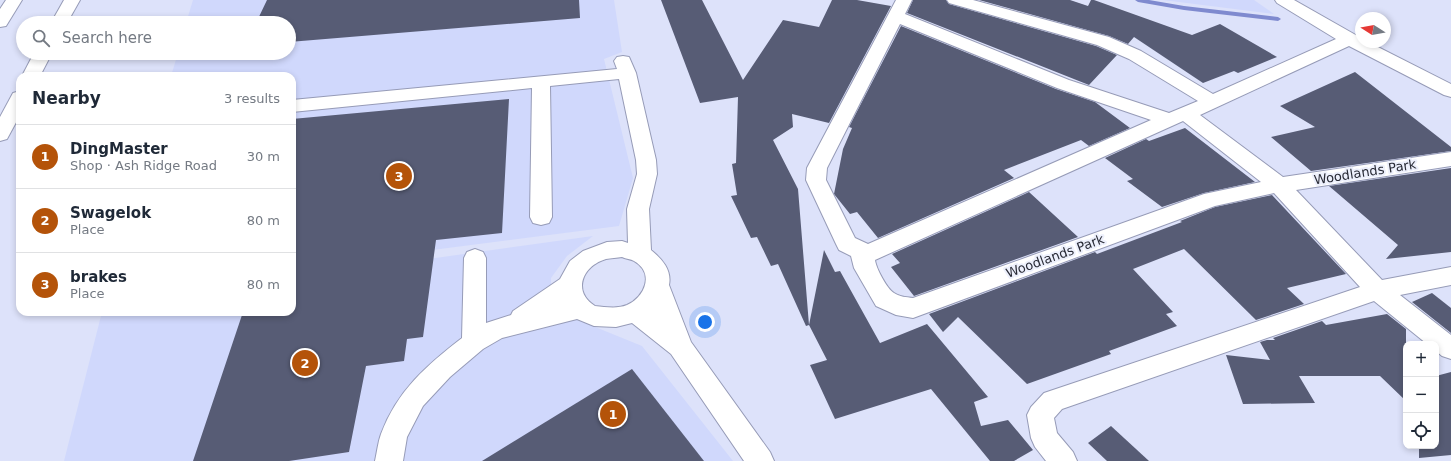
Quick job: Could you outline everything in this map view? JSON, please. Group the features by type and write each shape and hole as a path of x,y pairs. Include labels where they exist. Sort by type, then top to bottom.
{"main road":[{"path":"0,22 14,0"},
{"path":"63,16 72,0"},
{"path":"955,0 1103,41 1135,55 1212,102"},
{"path":"1282,0 1349,39 1451,92"},
{"path":"1349,39 1212,102 1178,116 870,253 861,251 847,244 816,180 817,168 900,8 1063,84 1178,116 1279,185 1377,290 1451,349"},
{"path":"33,72 39,60"},
{"path":"296,106 542,81 625,67 646,160 647,174 638,209 640,254"},
{"path":"541,217 542,81"},
{"path":"0,135 16,105"},
{"name":"Woodlands Park","path":"861,251 865,268 884,299 896,305 913,308 1211,199 1279,185 1451,159"},
{"path":"612,250 638,209"},
{"path":"612,250 627,250 640,254 649,260 656,268 659,277 658,287 654,297 636,312 622,317 606,318 592,316 580,309 570,294 569,285 572,275 578,265 588,258 599,252 612,250"},
{"path":"474,342 475,258"},
{"path":"1063,461 1045,438 1040,415 1053,401 1377,290 1451,276"},
{"path":"514,324 569,285"},
{"path":"658,287 680,348"},
{"path":"389,461 394,435 414,398 441,369 474,342 494,330 580,309"},
{"path":"636,312 680,348 760,461"}],"shaded area":[{"path":"193,0 614,0 622,52 604,59 633,178 619,226 296,267 296,72 172,72 176,60 296,60 296,16 188,16"},
{"path":"1163,0 1254,0 1274,14"},
{"path":"593,236 567,256 551,278 551,309 642,346 733,461 64,461 101,316 296,316 296,277"}],"building":[{"path":"267,0 579,0 580,18 296,41 296,16 259,16"},
{"path":"661,0 702,0 743,80 783,20 819,27 832,0 857,0 891,6 829,123 792,114 793,127 773,140 798,189 809,325 806,326 778,264 771,266 757,237 751,238 731,196 737,195 732,164 736,163 738,97 700,103"},
{"path":"913,0 946,0 949,4 1096,46 1117,55 1089,85 907,13"},
{"path":"979,0 1070,0 1088,6 1091,0 1094,0 1192,35 1220,24 1277,57 1238,73 1234,71 1203,83 1134,37 1128,44 1109,36"},
{"path":"901,26 1056,89 1095,102 1130,128 1089,146 1081,140 1004,170 1014,178 878,238 857,212 850,214 834,194 843,149 852,128 849,127"},
{"path":"1355,72 1451,147 1451,151 1311,171 1271,137 1315,127 1280,106"},
{"path":"509,99 502,233 436,240 423,337 407,339 404,361 366,366 349,452 289,461 193,461 242,316 296,316 296,119"},
{"path":"1185,128 1255,182 1204,193 1162,207 1127,181 1133,179 1105,158 1146,139 1149,141"},
{"path":"1451,168 1451,252 1386,259 1398,245 1329,186"},
{"path":"1029,192 1078,237 914,296 891,267 900,263 892,254"},
{"path":"1272,195 1346,274 1287,288 1304,304 1256,320 1184,249 1133,269 1173,312 1166,314 1177,326 1109,351 1111,354 1027,384 958,317 943,332 929,314 1095,252 1097,254 1182,222 1180,221 1215,207"},
{"path":"824,250 835,272 840,271 880,343 927,324 988,397 974,402 981,426 1008,420 1033,450 1014,461 990,461 931,389 835,419 810,365 827,360 809,325"},
{"path":"1432,293 1451,308 1451,333 1412,302"},
{"path":"1387,314 1406,329 1406,341 1403,341 1403,398 1380,376 1299,376 1315,403 1243,404 1226,355 1270,360 1260,342 1275,340 1273,338 1322,321 1326,325"},
{"path":"632,369 704,461 482,461"},
{"path":"1451,372 1451,455 1419,458 1419,449 1439,449 1439,375"},
{"path":"1111,426 1149,461 1107,461 1088,443"}],"waterway":[{"path":"1138,0 1184,8 1278,19"}],"place":[{"name":"brakes","path":"399,176"},
{"name":"Swagelok","path":"305,363"},
{"name":"DingMaster","path":"613,414"}]}
